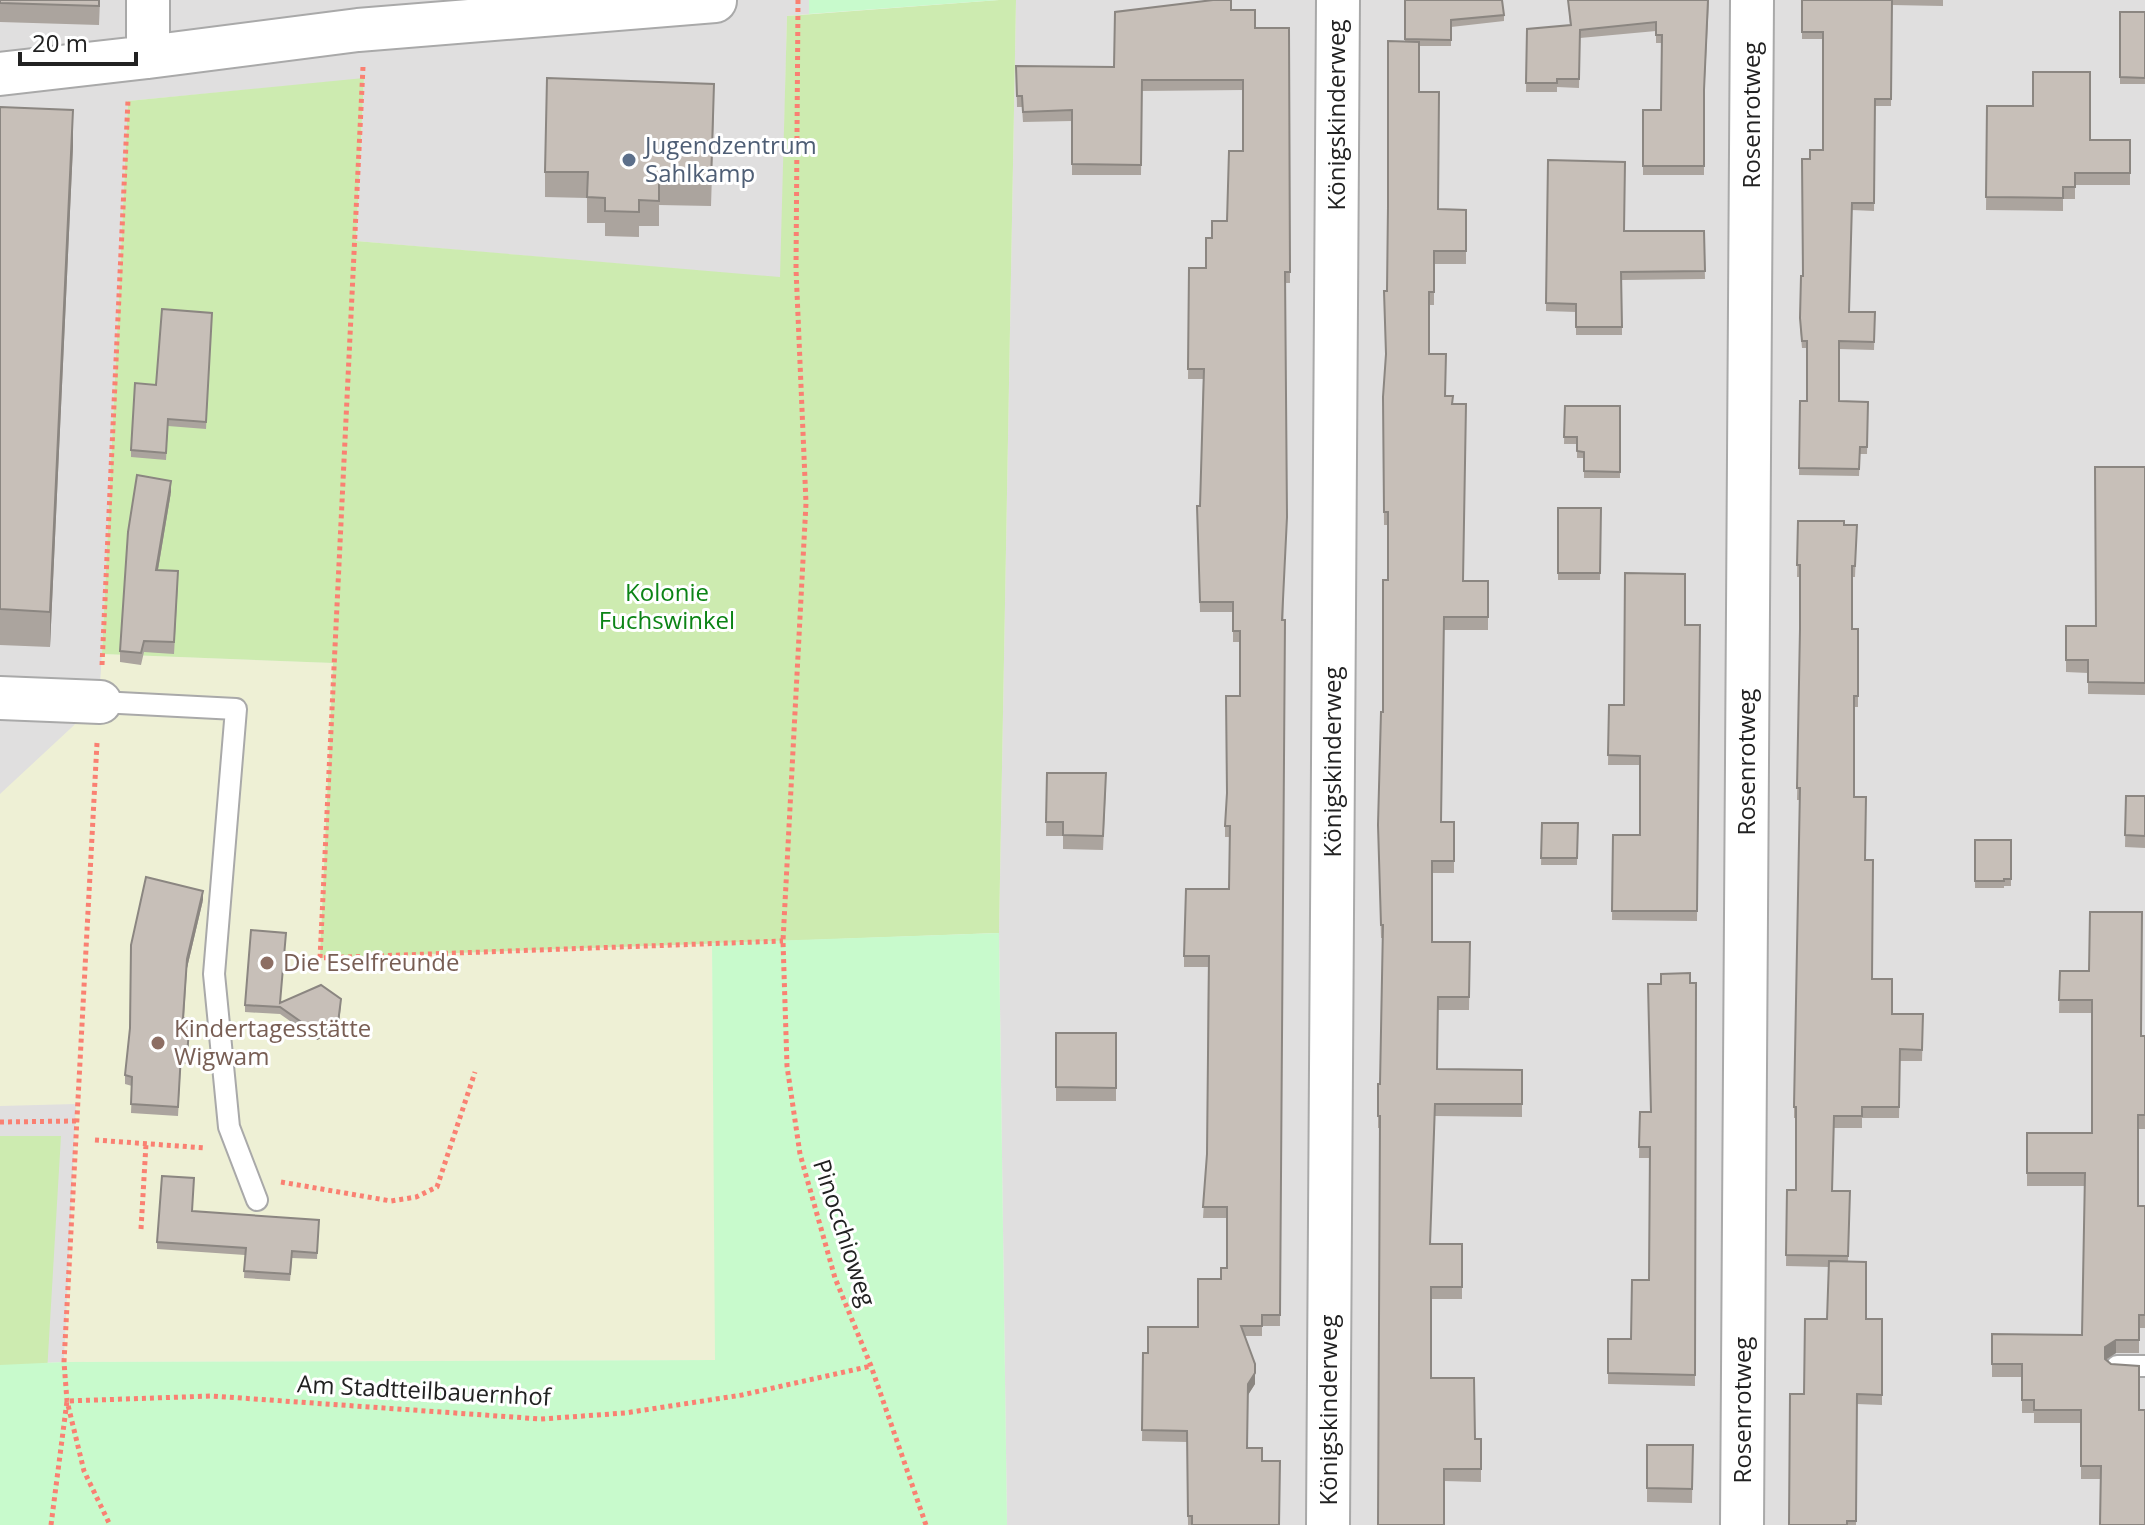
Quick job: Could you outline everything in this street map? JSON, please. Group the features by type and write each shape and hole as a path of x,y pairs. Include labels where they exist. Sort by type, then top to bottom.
{"street":[{"path":"136,58 148,0"},
{"name":"Königskinderweg","path":"1328,1525 1338,0"},
{"name":"Rosenrotweg","path":"1742,1525 1752,0"},
{"path":"0,74 358,30 715,1"},
{"path":"0,698 100,702"}],"lane":[{"path":"100,702 236,709 214,974 229,1127 257,1200"},
{"path":"2117,1366 2145,1366"}],"path":[{"name":"Pinocchioweg","path":"798,0 796,269 806,503 783,941 787,1066 800,1154 835,1278 871,1366 926,1525"},
{"path":"358,30 364,78 320,958 783,941"},
{"path":"110,1525 84,1471 67,1401 64,1362 100,702 128,101 136,58"},
{"path":"248,1177 391,1201 416,1197 437,1187 475,1072"},
{"path":"0,1122 76,1121"},
{"path":"95,1140 237,1150"},
{"path":"141,1229 146,1144"},
{"name":"Am Stadtteilbauernhof","path":"67,1401 212,1396 541,1419 625,1413 742,1395 871,1366"},
{"path":"51,1525 67,1401"}],"shaded area":[{"path":"0,0 809,0 809,14 787,16 781,278 356,241 364,79 128,101 64,1362 0,1365"},
{"path":"1016,0 2145,0 2145,1525 1007,1525 999,933"}],"green space":[{"path":"809,0 999,0 809,14"},
{"name":"Kolonie Fuchswinkel","path":"1016,0 999,933 320,958 333,663 102,654 128,101 364,78 356,241 780,277 787,16"},
{"path":"102,654 333,663 321,957 712,943 716,1360 64,1362 76,1104 0,1106 0,794 99,702"},
{"path":"999,933 1007,1525 0,1525 0,1365 64,1362 715,1360 712,943"},
{"path":"0,1136 61,1136 38,1525 0,1525"}],"building":[{"path":"0,0 99,0 99,6 0,3"},
{"path":"1231,0 1231,10 1255,10 1255,28 1289,28 1290,272 1285,272 1287,517 1282,620 1285,620 1280,1315 1262,1315 1262,1326 1241,1326 1255,1364 1255,1373 1248,1384 1247,1448 1262,1448 1262,1461 1280,1461 1279,1525 1192,1525 1192,1516 1188,1516 1187,1431 1142,1430 1143,1353 1148,1353 1148,1327 1198,1327 1198,1279 1221,1279 1221,1268 1227,1268 1227,1207 1203,1207 1207,1154 1209,956 1184,956 1186,889 1229,889 1230,826 1225,826 1226,696 1240,696 1240,631 1233,631 1233,602 1200,602 1197,506 1200,506 1204,369 1188,369 1189,268 1206,268 1206,238 1212,238 1212,221 1227,221 1229,151 1243,151 1243,80 1142,80 1141,165 1072,164 1072,110 1023,112 1022,96 1017,96 1016,66 1114,67 1115,12"},
{"path":"1405,0 1502,0 1504,15 1451,20 1451,40 1405,39"},
{"path":"1568,0 1708,0 1704,166 1643,166 1643,110 1661,110 1662,35 1656,35 1656,22 1580,30 1579,79 1526,83 1527,29 1571,25"},
{"path":"1802,0 1892,0 1891,99 1875,99 1874,203 1852,203 1849,312 1875,312 1874,342 1839,341 1839,401 1868,402 1867,447 1860,447 1859,469 1799,468 1800,401 1807,401 1807,341 1802,341 1800,318 1803,276 1802,159 1810,159 1810,150 1823,150 1823,32 1802,32"},
{"path":"2120,12 2145,12 2145,78 2120,77"},
{"path":"1388,41 1419,42 1419,92 1439,92 1438,209 1466,210 1466,251 1434,251 1434,292 1429,292 1429,354 1446,354 1445,396 1453,396 1452,404 1466,404 1463,581 1488,581 1488,617 1444,617 1441,822 1454,822 1454,861 1432,861 1432,942 1470,942 1469,997 1438,997 1437,1069 1522,1070 1522,1104 1435,1104 1430,1244 1462,1244 1462,1287 1431,1287 1431,1378 1474,1378 1475,1439 1481,1439 1481,1469 1444,1469 1444,1525 1378,1525 1378,1084 1383,925 1378,825 1383,712 1383,580 1388,580 1383,397 1386,354 1384,291 1387,291"},
{"path":"2033,72 2090,72 2090,140 2130,140 2130,173 2075,173 2075,187 2063,187 2063,198 1986,197 1987,106 2033,106"},
{"name":"Jugendzentrum Sahlkamp","path":"547,78 714,84 711,181 659,180 659,201 639,200 639,212 605,211 605,198 587,197 588,172 545,172"},
{"path":"0,107 73,110 50,612 0,609"},
{"path":"1548,160 1625,162 1624,231 1704,231 1705,271 1621,272 1622,327 1576,327 1576,304 1546,303"},
{"path":"162,309 212,313 206,422 168,419 166,453 131,450 135,383 156,385"},
{"path":"1565,406 1620,406 1620,472 1584,471 1584,452 1577,451 1577,437 1564,437"},
{"path":"2095,467 2145,467 2145,683 2088,682 2088,660 2066,660 2066,626 2096,626"},
{"path":"137,475 171,481 156,570 178,571 174,642 144,641 141,653 120,651 128,532"},
{"path":"1558,508 1601,508 1600,573 1558,573"},
{"path":"1798,521 1844,521 1844,525 1857,525 1855,566 1852,566 1852,629 1858,629 1858,696 1854,696 1854,797 1866,797 1865,860 1873,860 1872,979 1892,979 1892,1014 1923,1014 1922,1050 1900,1049 1899,1107 1862,1107 1862,1116 1834,1116 1832,1191 1850,1191 1848,1256 1786,1255 1787,1190 1796,1190 1794,1107 1800,788 1797,788 1800,629"},
{"path":"1625,573 1685,574 1685,625 1700,625 1697,911 1612,911 1613,835 1640,835 1640,756 1608,755 1609,705 1624,705"},
{"path":"1047,773 1106,773 1103,836 1063,835 1063,822 1046,822"},
{"path":"2126,796 2145,796 2145,836 2125,835"},
{"path":"1542,823 1578,823 1577,858 1541,858"},
{"path":"1975,840 2011,840 2011,879 1975,881"},
{"path":"146,877 203,891 187,959 183,1018 190,1018 187,1055 181,1054 178,1107 131,1104 132,1077 125,1075 130,1028 131,945"},
{"path":"2090,912 2142,912 2141,1036 2145,1036 2145,1115 2138,1115 2138,1206 2145,1206 2145,1315 2139,1315 2139,1340 2116,1340 2105,1347 2105,1359 2111,1364 2139,1366 2139,1410 2145,1410 2145,1525 2100,1525 2101,1466 2081,1466 2081,1410 2034,1410 2034,1400 2022,1400 2022,1364 1992,1364 1992,1334 2082,1335 2085,1173 2027,1173 2027,1133 2092,1133 2092,1000 2059,1000 2060,971 2089,971"},
{"path":"251,930 286,933 280,1003 321,985 341,999 338,1023 317,1033 280,1007 245,1005"},
{"path":"1690,973 1690,983 1696,983 1695,1375 1608,1373 1608,1339 1631,1339 1632,1280 1649,1280 1650,1147 1639,1147 1640,1112 1651,1112 1648,984 1661,984 1661,974"},
{"path":"1056,1033 1116,1033 1116,1088 1056,1087"},
{"path":"162,1176 194,1178 192,1211 319,1220 317,1253 292,1251 290,1274 244,1271 246,1248 157,1242"},
{"path":"1829,1261 1866,1262 1866,1319 1882,1319 1882,1395 1857,1394 1856,1521 1847,1521 1847,1525 1789,1525 1790,1394 1804,1394 1805,1319 1827,1319"},
{"path":"1647,1445 1693,1445 1692,1489 1647,1488"}],"place":[{"name":"Jugendzentrum Sahlkamp","path":"629,160"},
{"name":"Die Eselfreunde","path":"267,963"},
{"name":"Kindertagesstätte Wigwam","path":"158,1043"}]}
